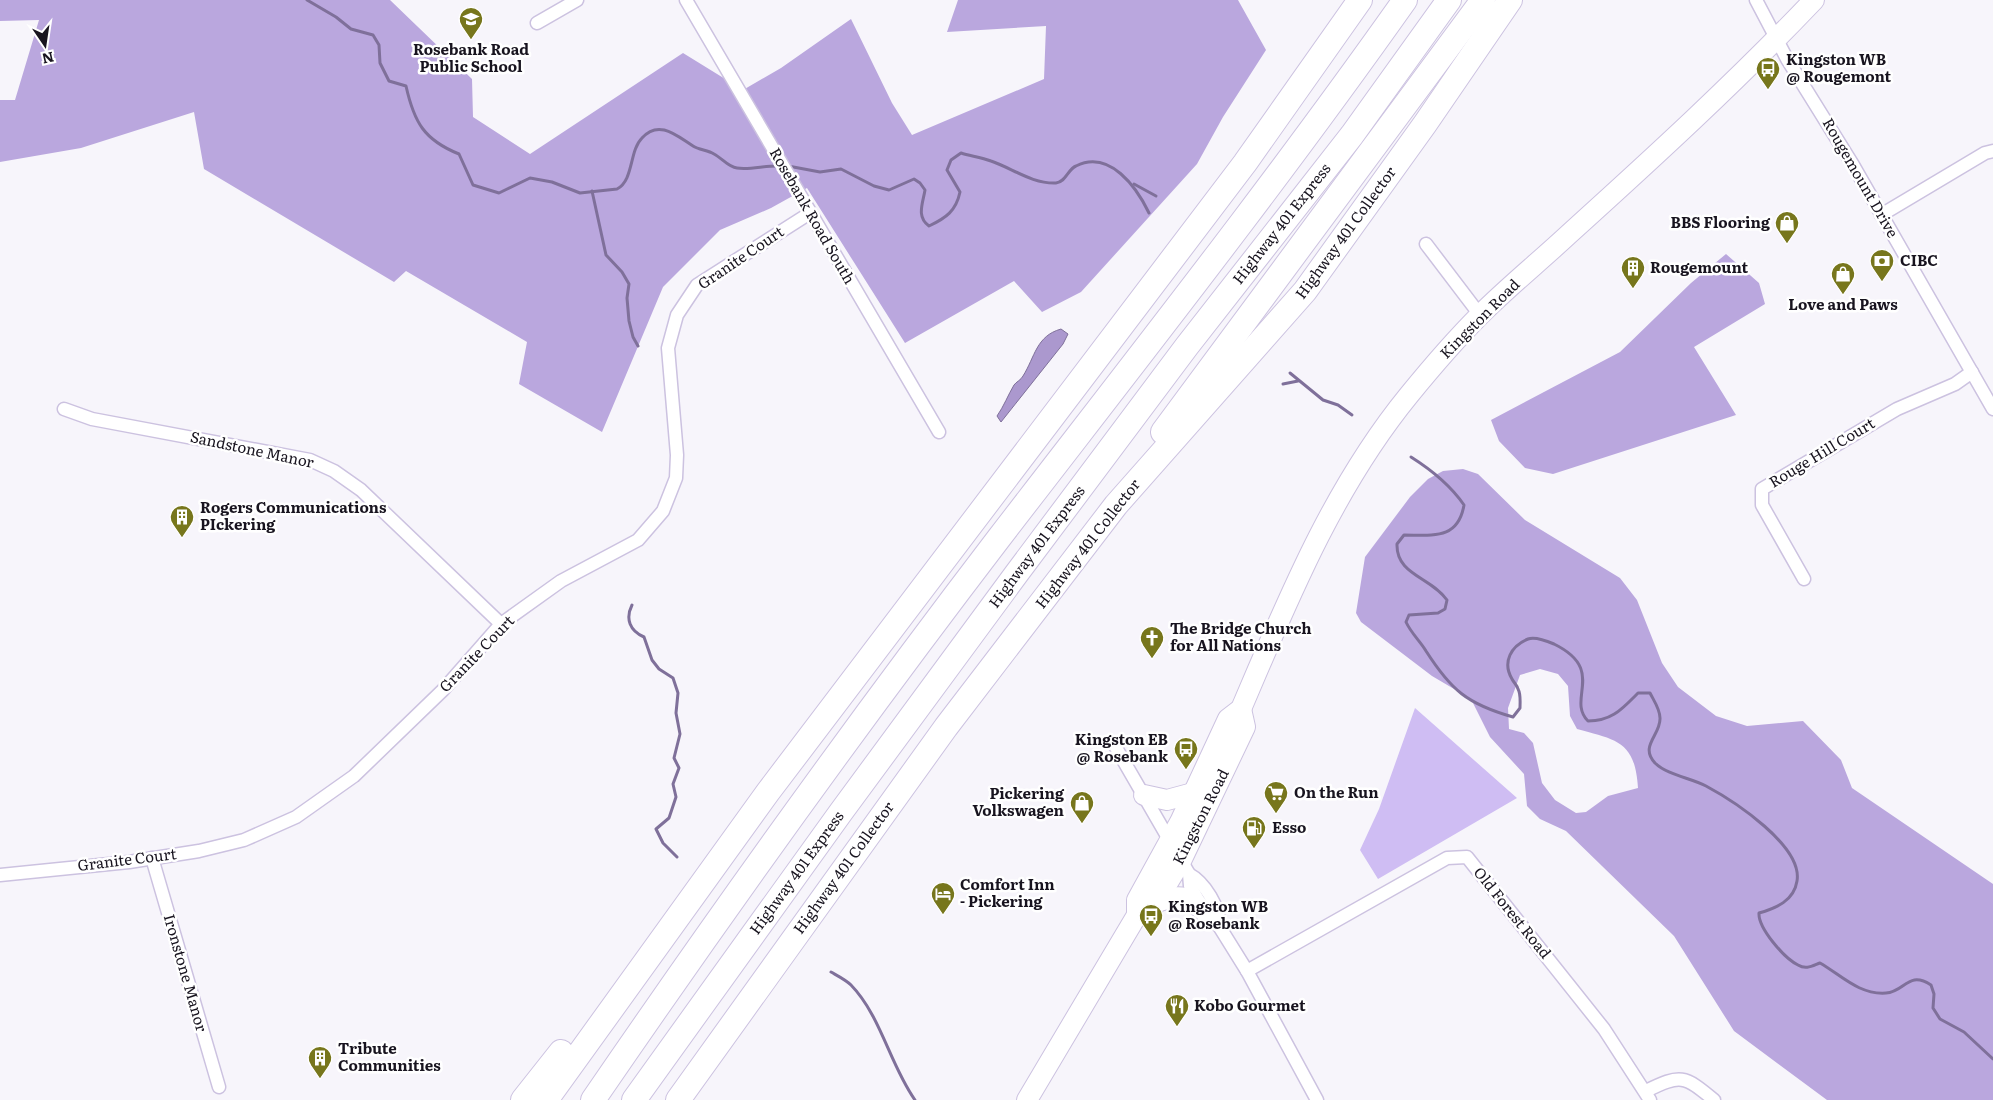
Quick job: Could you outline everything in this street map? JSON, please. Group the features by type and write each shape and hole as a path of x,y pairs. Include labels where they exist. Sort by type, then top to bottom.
{"highway":[{"path":"546,1100 678,916 942,560 1245,163 1360,0"},
{"path":"593,1100 816,783 998,540 1171,317 1329,107 1404,0"},
{"name":"Highway 401 Express","path":"634,1100 841,812 1017,572 1187,346 1352,134 1448,0"},
{"path":"1116,505 1173,417 1482,0"},
{"name":"Highway 401 Collector","path":"678,1100 946,728 1116,505 1305,291 1425,124 1510,0"},
{"path":"523,1100 678,916"}],"main road":[{"name":"Kingston Road","path":"1027,1100 1137,915 1137,900 1170,842 1228,719 1241,709 1297,579 1332,509 1369,450 1408,396 1480,315 1681,132 1814,0"},
{"name":"Kingston Road","path":"1137,915 1153,907 1185,868 1246,727 1241,709"},
{"path":"1144,795 1167,800 1192,793"},
{"path":"1156,902 1178,896 1186,897 1204,910"}],"street":[{"path":"537,23 577,0"},
{"name":"Rosebank Road South","path":"686,0 939,432"},
{"name":"Rougemount Drive","path":"1756,0 1993,409"},
{"path":"1881,215 1985,153 1993,151"},
{"name":"Granite Court","path":"0,875 152,858 199,851 244,840 296,817 323,800 354,776 443,690 501,624 561,581 638,540 663,511 676,478 677,455 668,348 677,315 697,285 810,213"},
{"path":"1426,244 1480,315"},
{"name":"Rouge Hill Court","path":"1804,579 1762,505 1762,489 1897,409 1955,384 1972,372"},
{"name":"Sandstone Manor","path":"64,409 92,418 310,460 334,472 361,490 501,624"},
{"path":"1115,746 1185,868 1190,886 1210,920 1219,926 1247,971 1317,1100"},
{"name":"Old Forest Road","path":"1247,971 1447,858 1467,857 1604,1029 1648,1096"},
{"name":"Ironstone Manor","path":"152,858 219,1087"},
{"path":"1185,868 1199,880 1220,915 1219,926"},
{"path":"1648,1096 1671,1079 1691,1081 1714,1100"}],"shaded area":[{"path":"0,0 390,0 472,79 473,117 530,154 683,53 743,90 781,68 851,19 892,103 912,135 1044,79 1046,26 947,32 958,0 1238,0 1266,50 1223,117 1197,164 1081,292 1042,312 1014,281 905,343 807,188 771,208 720,230 663,287 602,432 519,384 527,342 406,271 394,282 204,169 194,112 81,148 0,162 0,100 15,100 39,20 0,21"},
{"path":"1726,254 1759,283 1765,304 1694,347 1736,415 1553,474 1525,468 1499,441 1491,420 1620,352 1691,283"},
{"path":"1061,329 1068,334 1063,344 1001,422 997,416 1014,385 1023,376 1037,348 1046,337"},
{"path":"1463,469 1478,474 1525,520 1620,578 1637,600 1662,663 1678,687 1716,716 1747,726 1803,721 1841,760 1852,788 1993,884 1993,1100 1827,1100 1734,1031 1674,936 1566,831 1540,819 1527,806 1524,774 1490,737 1471,699 1432,676 1361,622 1356,613 1365,557 1410,497 1428,479 1443,471","holes":["1540,669 1558,674 1568,686 1570,716 1577,729 1603,736 1621,745 1633,760 1636,772 1638,788 1608,796 1586,812 1576,813 1555,800 1542,783 1533,743 1524,733 1509,729 1508,708 1520,675"]},
{"path":"1415,708 1517,798 1378,879 1360,850 1379,809"}],"waterway":[{"path":"307,0 336,17 351,29 373,35 379,45 380,63 389,81 406,86 413,110 422,128 437,143 459,154 473,185 499,193 530,178 552,182 580,193 617,189 626,179 638,144 648,132 655,130 668,131 695,147 714,154 734,167 780,166"},
{"path":"788,166 820,172 841,169 874,186 889,190 914,179 925,190 921,214 929,226 945,217 956,204 960,192 947,170 951,160 961,153 999,164 1030,178 1047,183 1059,182 1076,166 1088,162 1100,163 1111,167 1130,183 1149,213"},
{"path":"1134,184 1156,196"},
{"path":"592,191 606,255 622,272 629,284 627,298 629,321 633,337 638,346"},
{"path":"1290,373 1323,400 1338,405 1352,415"},
{"path":"1283,384 1298,381"},
{"path":"1411,457 1440,478 1464,505 1461,516 1450,530 1434,535 1404,535 1397,544 1398,554 1402,563 1440,592 1447,600 1445,609 1438,613 1409,615 1406,622 1452,686 1472,701 1513,717 1520,708 1520,696 1518,688 1509,673 1508,661 1517,646 1528,639 1534,638 1554,644 1570,654 1579,664 1583,684 1582,712 1588,721 1604,719 1616,713 1638,693 1650,693 1660,715 1659,724 1649,751 1655,763 1666,771 1706,786 1749,813 1778,840 1796,867 1797,881 1788,899 1772,909 1759,913 1767,934 1779,949 1792,961 1801,966 1809,967 1820,963 1859,988 1867,991 1876,993 1892,992 1907,983 1917,980 1931,985 1934,994 1933,1008 1940,1019 1964,1032 1993,1059"},
{"path":"632,605 629,615 632,628 644,637 652,660 659,669 673,678 678,693 676,713 680,734 674,758 679,768 673,784 676,797 669,818 656,829 663,843 677,857"},
{"path":"831,972 849,983 861,997 878,1026 899,1072 915,1100"}],"place":[{"name":"Rosebank Road Public School","path":"471,40"},
{"name":"Kingston WB @ Rougemont","path":"1768,90"},
{"name":"BBS Flooring","path":"1787,244"},
{"name":"CIBC","path":"1882,282"},
{"name":"Rougemount","path":"1633,289"},
{"name":"Love and Paws","path":"1843,295"},
{"name":"Rogers Communications PIckering","path":"182,538"},
{"name":"The Bridge Church for All Nations","path":"1152,659"},
{"name":"Kingston EB @ Rosebank","path":"1186,770"},
{"name":"On the Run","path":"1276,814"},
{"name":"Pickering Volkswagen","path":"1082,824"},
{"name":"Esso","path":"1254,849"},
{"name":"Comfort Inn - Pickering","path":"943,915"},
{"name":"Kingston WB @ Rosebank","path":"1151,937"},
{"name":"Kobo Gourmet","path":"1177,1027"},
{"name":"Tribute Communities","path":"320,1079"}]}
